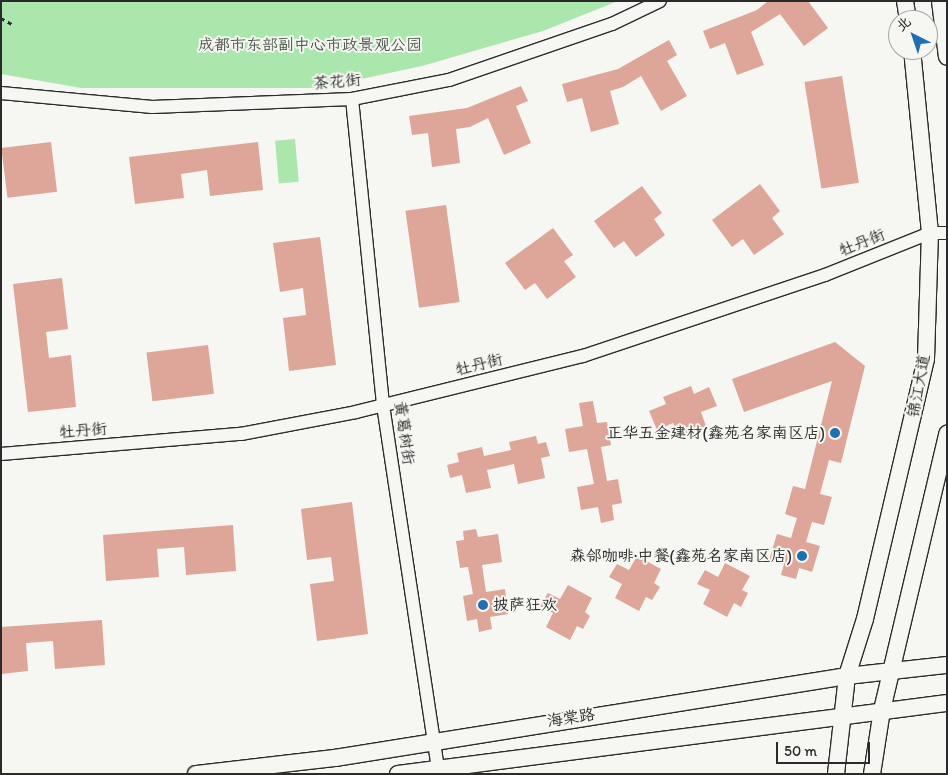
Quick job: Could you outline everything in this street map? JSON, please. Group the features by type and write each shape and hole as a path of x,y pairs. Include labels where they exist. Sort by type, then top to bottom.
{"main road":[{"path":"940,1 947,57"},
{"name":"锦江大道","path":"836,774 840,714 847,676 868,609 926,359 930,233 913,60"},
{"path":"872,774 882,710 893,670 947,434"},
{"name":"海棠路","path":"196,774 335,758 434,740 847,676 947,664"},
{"name":"海棠路","path":"398,774 439,772 840,714 947,703"}],"street":[{"name":"茶花街","path":"1,93 152,107 352,100 449,80 612,24 660,1"},
{"name":"黄葛树街","path":"352,100 383,405 439,772"},
{"name":"牡丹街","path":"1,454 241,434 383,405 583,356 825,275 930,233 947,232"}],"path":[{"path":"1,18 12,24"}],"green space":[{"name":"成都市东部副中心市政景观公园","path":"1,1 618,1 543,31 422,66 319,88 81,88 1,74"},
{"path":"295,139 299,182 279,184 275,141"}],"building":[{"path":"768,1 808,1 828,28 804,46 780,14 751,32 764,65 737,75 725,43 710,49 703,31 757,10"},
{"path":"669,40 677,55 667,61 687,96 661,111 641,76 623,87 610,91 619,124 591,132 582,98 567,102 562,84 618,69"},
{"path":"842,76 859,183 821,189 804,82"},
{"path":"521,86 528,101 516,106 531,143 504,155 488,118 470,127 456,129 460,163 432,167 428,133 412,135 409,116 467,108"},
{"path":"51,142 57,192 7,198 1,148"},
{"path":"258,142 263,190 210,196 207,170 181,174 184,198 135,204 129,157"},
{"path":"760,184 780,211 772,218 784,234 754,255 743,239 732,247 712,220"},
{"path":"642,186 662,213 654,219 665,235 636,257 624,241 614,248 594,221"},
{"path":"446,205 460,302 419,308 405,211"},
{"path":"553,228 573,255 564,261 576,277 547,299 535,283 525,290 505,263"},
{"path":"320,237 336,365 289,371 283,318 306,315 303,288 280,292 273,243"},
{"path":"62,278 68,329 46,332 49,358 71,355 76,407 28,412 13,284"},
{"path":"835,342 865,366 841,463 829,460 820,494 832,497 824,525 812,522 806,542 820,546 812,572 799,568 796,579 781,575 784,564 769,560 777,534 791,538 797,518 785,514 793,486 805,489 832,381 744,412 732,379"},
{"path":"208,345 214,394 152,401 146,353"},
{"path":"691,386 694,394 709,387 717,406 701,412 706,426 678,437 673,423 657,430 649,411 666,404 663,397"},
{"path":"593,401 597,423 607,422 611,445 601,447 607,481 618,479 622,503 612,505 614,520 601,523 598,507 581,510 577,487 594,484 587,449 569,452 565,429 583,426 579,403"},
{"path":"536,436 538,444 546,442 550,456 541,458 545,478 518,484 514,464 487,470 491,488 466,493 462,475 450,478 447,465 459,462 457,453 482,447 484,456 511,450 509,442"},
{"path":"352,502 368,634 317,641 310,584 334,581 331,557 307,560 301,509"},
{"path":"233,525 236,571 186,575 184,547 157,549 159,577 106,581 103,535"},
{"path":"476,529 478,537 498,534 502,562 482,565 486,592 505,589 508,614 490,617 492,629 479,632 477,619 467,621 463,596 473,594 468,567 460,568 456,541 464,540 463,531"},
{"path":"637,556 661,569 654,583 660,587 652,600 646,597 639,611 615,598 622,584 609,577 617,564 629,570"},
{"path":"725,563 750,576 742,590 748,593 741,607 734,603 727,617 703,604 710,590 697,584 705,570 718,577"},
{"path":"568,585 592,598 585,612 590,616 583,629 577,626 570,640 546,627 553,613 540,606 548,593 560,599"},
{"path":"102,620 105,665 55,669 53,641 26,643 28,671 1,674 1,627"}],"place":[{"name":"正华五金建材(鑫苑名家南区店)","path":"835,433"},
{"name":"森邻咖啡·中餐(鑫苑名家南区店)","path":"802,556"},
{"name":"披萨狂欢","path":"483,605"}]}
